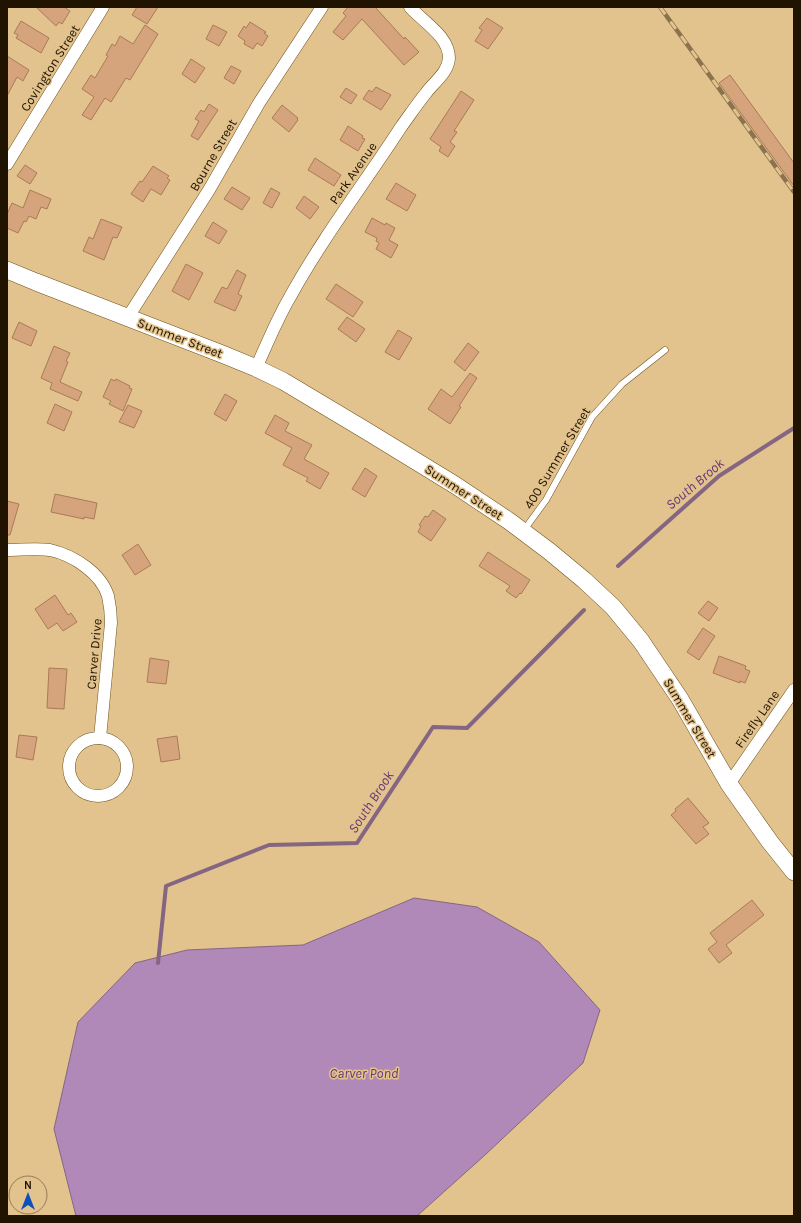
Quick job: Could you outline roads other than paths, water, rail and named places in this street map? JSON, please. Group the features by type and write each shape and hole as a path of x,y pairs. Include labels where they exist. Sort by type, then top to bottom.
{"main road":[{"name":"Summer Street","path":"8,274 128,317 256,368 283,381 476,499 523,532 584,580 613,607 628,624 667,679 693,720 729,784 770,842 794,872"}],"street":[{"name":"Covington Street","path":"7,164 103,7"},
{"name":"Bourne Street","path":"128,317 209,190 259,103 322,7"},
{"name":"Park Avenue","path":"256,368 289,298 317,251 411,112 426,92 443,74 448,64 448,49 441,37 410,7"},
{"name":"Carver Drive","path":"7,550 48,550 69,557 87,568 95,576 107,595 111,609 111,623 100,738"},
{"name":"Firefly Lane","path":"729,784 794,690"},
{"path":"100,738 112,742 118,746 125,757 126,770 122,783 113,792 100,796 93,796 81,791 76,786 69,774 68,767 69,760 75,748 86,740 100,738"}],"lane":[{"name":"400 Summer Street","path":"523,532 546,500 592,417 622,384 665,350"}],"water":[{"name":"Carver Pond","path":"414,898 477,907 539,942 600,1010 583,1063 485,1155 417,1216 76,1216 54,1129 78,1022 135,963 187,950 303,945"}],"waterway":[{"name":"South Brook","path":"618,566 719,476 794,428"},
{"name":"South Brook","path":"158,963 166,886 269,845 357,843 433,727 467,728 584,610"}],"railway":[{"path":"660,7 794,192"}]}
